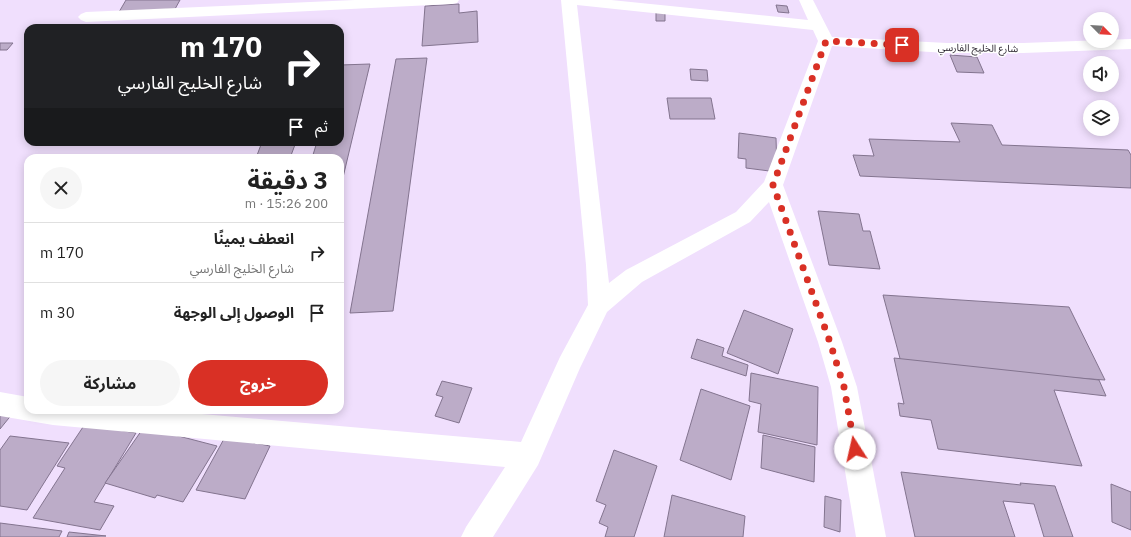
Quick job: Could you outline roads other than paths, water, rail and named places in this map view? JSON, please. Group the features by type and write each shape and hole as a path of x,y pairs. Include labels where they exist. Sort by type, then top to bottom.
{"street":[{"path":"83,23 100,0"},
{"path":"83,23 289,4 452,0"},
{"path":"568,0 597,265 599,306"},
{"name":"شارع الخليج الفارسي","path":"568,0 822,34 947,48 1023,48 1131,44"},
{"path":"476,537 528,456 569,365 599,306 634,276 743,217 773,185 822,34 806,0"},
{"path":"773,185 830,342 844,387 871,537"},
{"path":"0,404 24,408"},
{"path":"64,414 528,456"}]}
